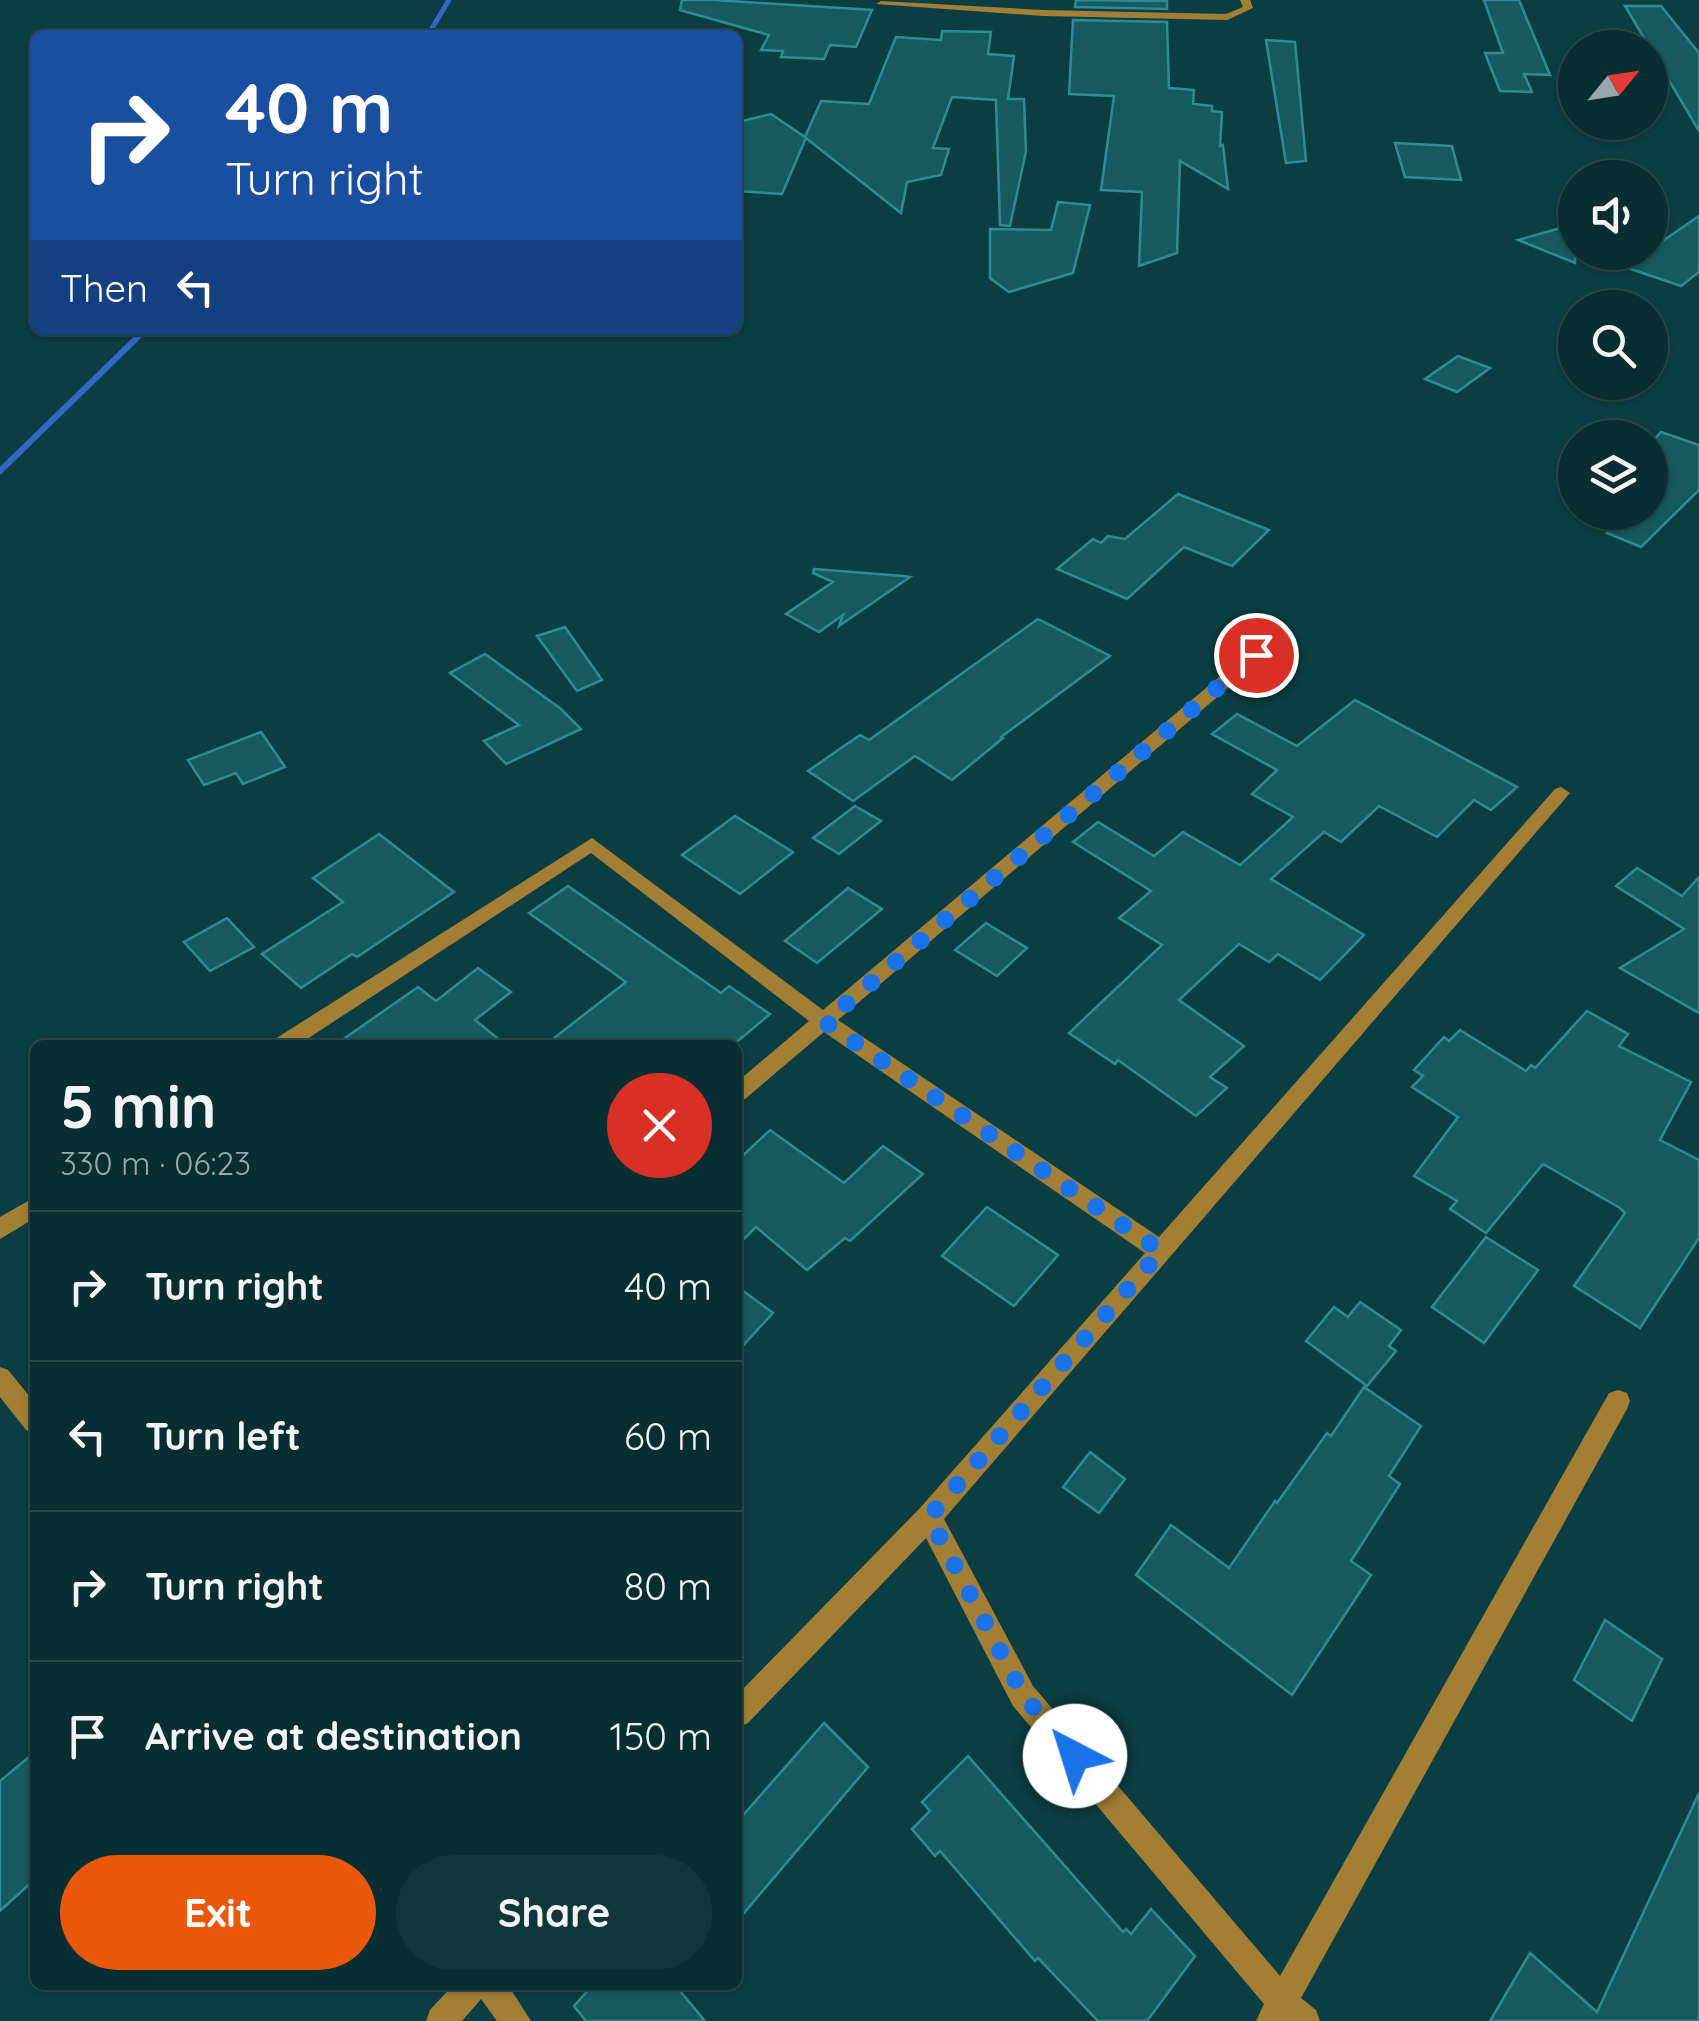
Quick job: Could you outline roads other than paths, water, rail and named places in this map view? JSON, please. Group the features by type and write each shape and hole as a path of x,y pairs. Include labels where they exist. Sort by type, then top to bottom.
{"street":[{"path":"882,4 1226,17 1248,8 1245,0"},
{"path":"742,1090 1256,655"},
{"path":"742,1710 929,1517 1560,793"},
{"path":"290,1040 592,844 825,1022 1161,1251"},
{"path":"0,1229 30,1209"},
{"path":"0,1378 30,1416"},
{"path":"1276,2011 1618,1401"},
{"path":"929,1517 1024,1696 1276,2011 1306,2021"},
{"path":"440,2021 468,1990"},
{"path":"493,1990 516,2021"}],"waterway":[{"path":"431,30 449,0"},
{"path":"0,471 140,335"}]}
